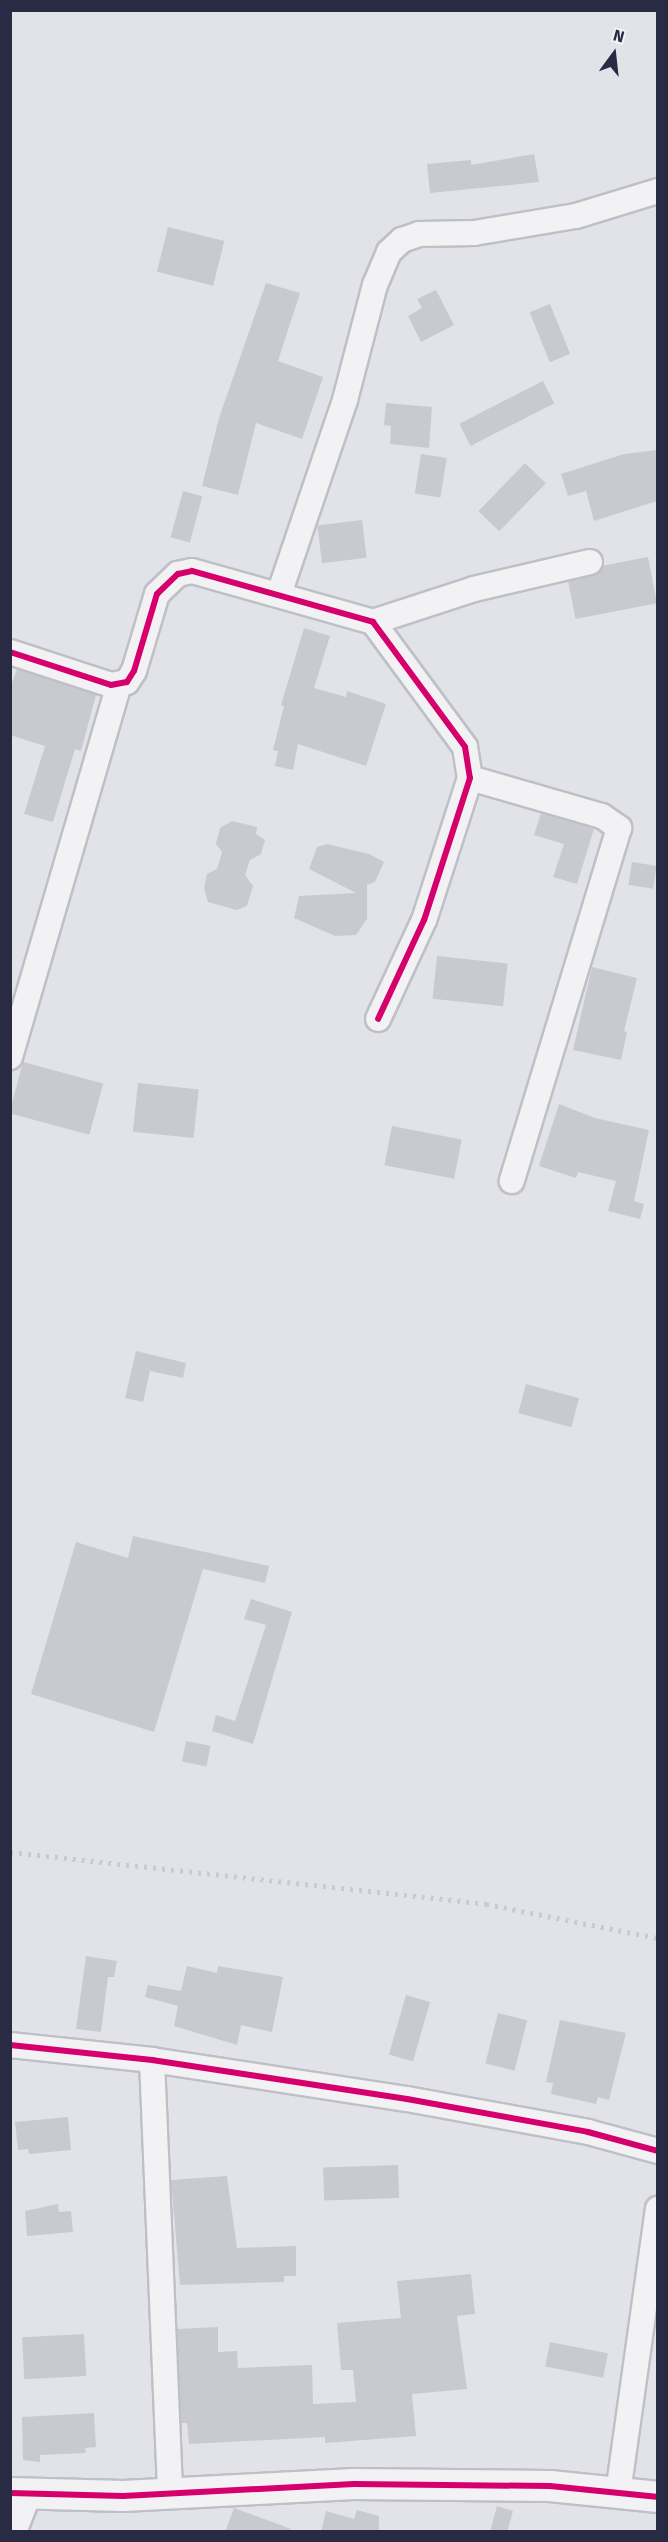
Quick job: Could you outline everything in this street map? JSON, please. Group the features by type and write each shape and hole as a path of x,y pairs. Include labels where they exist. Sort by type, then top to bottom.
{"street":[{"path":"279,594 345,400 375,285 389,252 402,240 419,234 474,233 576,216 657,191"},
{"path":"10,652 120,685 127,682 134,671 158,594 178,574 192,571 374,622 474,589 590,562"},
{"path":"374,622 465,747 470,778 424,920 378,1019"},
{"path":"10,1057 120,685"},
{"path":"470,778 602,816 619,828 512,1181"},
{"path":"10,2045 152,2060 407,2099 588,2132 657,2151"},
{"path":"152,2060 170,2494"},
{"path":"618,2493 657,2209"},
{"path":"14,2532 20,2493 170,2494 354,2484 550,2486 657,2497"}],"building":[{"path":"534,154 539,182 430,193 427,164 471,160 471,165"},
{"path":"168,227 224,241 213,286 157,272"},
{"path":"266,283 300,293 278,361 323,377 302,439 256,423 238,495 202,486 219,418"},
{"path":"436,290 454,325 421,342 408,316 422,308 417,299"},
{"path":"550,304 570,354 550,362 530,312"},
{"path":"543,381 554,403 471,446 459,424"},
{"path":"386,403 432,407 429,448 390,444 391,426 384,425"},
{"path":"657,450 657,501 594,521 586,491 568,496 561,474 624,454"},
{"path":"421,454 447,458 440,498 415,494"},
{"path":"525,463 546,483 499,531 478,511"},
{"path":"183,491 202,496 190,543 171,537"},
{"path":"362,520 367,558 322,563 317,525"},
{"path":"648,557 657,603 575,619 567,573"},
{"path":"304,628 330,636 314,688 346,697 347,691 386,704 366,766 298,744 293,770 275,766 278,751 273,750 284,706 281,705"},
{"path":"17,669 96,695 81,751 75,749 53,822 24,814 45,746 10,735 10,689"},
{"path":"541,813 594,829 577,884 553,877 564,844 534,835"},
{"path":"232,821 257,827 256,834 265,840 261,854 250,860 245,875 253,886 247,906 237,910 208,902 204,888 207,874 217,869 222,852 216,844 220,828"},
{"path":"327,844 369,854 384,862 375,882 367,885 367,919 356,935 335,936 294,918 299,896 356,893 309,869 317,847"},
{"path":"632,862 657,866 653,889 628,885"},
{"path":"437,956 508,963 503,1006 433,999"},
{"path":"592,967 637,978 624,1031 627,1032 621,1060 573,1050"},
{"path":"23,1062 103,1083 89,1135 10,1113"},
{"path":"138,1083 199,1089 194,1138 133,1132"},
{"path":"559,1104 595,1118 649,1130 634,1201 644,1204 640,1219 608,1211 616,1181 578,1172 576,1178 539,1166"},
{"path":"392,1126 462,1140 454,1179 384,1165"},
{"path":"136,1351 186,1363 183,1378 150,1371 143,1402 125,1398"},
{"path":"526,1384 579,1398 571,1427 518,1413"},
{"path":"133,1536 269,1566 265,1583 203,1569 154,1732 31,1694 76,1542 128,1558"},
{"path":"251,1599 292,1612 253,1744 212,1731 216,1715 235,1721 266,1625 244,1619"},
{"path":"186,1741 211,1746 207,1766 182,1762"},
{"path":"86,1956 117,1961 114,1977 108,1977 101,2032 76,2029"},
{"path":"187,1966 217,1973 218,1966 283,1977 272,2032 241,2025 237,2045 174,2026 178,2006 145,1997 148,1985 181,1991"},
{"path":"406,1995 430,2002 413,2061 389,2055"},
{"path":"498,2013 527,2020 515,2071 485,2063"},
{"path":"560,2020 626,2033 609,2100 598,2097 596,2104 551,2094 553,2083 546,2082"},
{"path":"68,2117 71,2150 29,2154 28,2149 18,2150 15,2122"},
{"path":"398,2165 399,2198 324,2201 323,2168"},
{"path":"227,2176 237,2248 296,2246 296,2276 284,2276 284,2282 180,2285 171,2180"},
{"path":"58,2204 59,2212 71,2211 73,2232 27,2236 25,2211"},
{"path":"471,2274 475,2314 457,2316 467,2389 412,2394 416,2436 325,2443 325,2437 189,2444 187,2423 181,2423 177,2329 218,2327 218,2352 237,2351 238,2368 312,2365 313,2404 356,2402 353,2370 341,2370 337,2323 401,2318 397,2281"},
{"path":"84,2334 86,2376 24,2379 22,2337"},
{"path":"550,2342 608,2353 603,2378 545,2367"},
{"path":"94,2413 96,2447 85,2448 86,2453 40,2455 40,2462 23,2460 22,2417"},
{"path":"497,2506 513,2511 507,2532 490,2532"},
{"path":"234,2508 291,2529 291,2532 225,2532"},
{"path":"357,2510 379,2516 379,2532 321,2532 326,2511 354,2519"}],"railway":[{"path":"10,1852 486,1904 658,1938"}],"cycle path":[{"path":"10,652 111,685 127,682 134,671 157,594 178,574 192,571 373,622 465,747 470,778 424,920 378,1019"},
{"path":"10,2045 152,2060 407,2099 588,2132 658,2151"},
{"path":"10,2493 123,2496 354,2484 550,2486 658,2497"}]}
